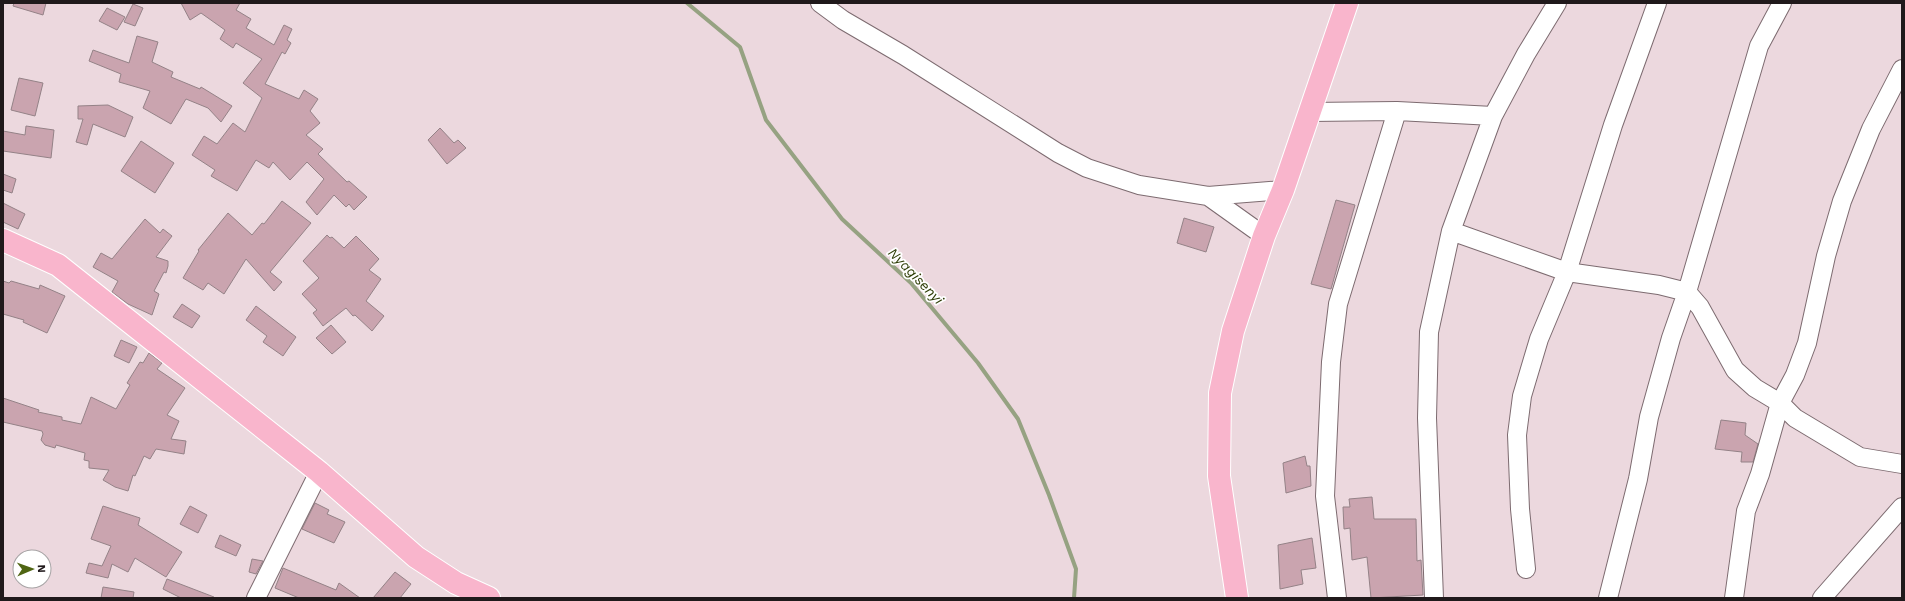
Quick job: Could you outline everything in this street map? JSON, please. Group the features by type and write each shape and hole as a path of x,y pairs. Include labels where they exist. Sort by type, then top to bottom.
{"main road":[{"path":"1237,598 1218,476 1220,393 1233,331 1264,236 1283,190 1347,3"},
{"path":"3,240 58,265 319,472 416,557 456,583 489,598"}],"street":[{"path":"820,3 843,20 903,55 923,70 1058,154 1087,168 1139,185 1208,196 1283,190"},
{"path":"1434,598 1427,418 1429,332 1451,231 1493,116 1526,54 1557,3"},
{"path":"1526,569 1520,509 1517,435 1521,404 1539,339 1567,272 1613,125 1657,3"},
{"path":"1608,598 1638,479 1648,416 1671,338 1687,292 1759,46 1782,3"},
{"path":"1734,598 1746,511 1760,474 1780,403 1795,375 1807,343 1826,256 1842,201 1871,129 1902,68"},
{"path":"1310,112 1397,111 1493,116"},
{"path":"1337,598 1325,496 1334,335 1340,297 1397,111"},
{"path":"1208,196 1264,236"},
{"path":"1451,231 1567,272 1660,285 1687,292 1700,307 1735,370 1755,388 1780,403 1795,418 1860,457 1902,464"},
{"path":"256,598 319,472"},
{"path":"1822,598 1902,507"}],"building":[{"path":"14,3 46,3 43,15 13,6"},
{"path":"181,3 240,3 236,10 251,19 246,28 274,45 284,25 292,29 287,40 291,43 285,54 282,52 265,84 299,99 304,90 318,99 310,111 320,123 306,135 323,149 318,154 347,182 349,181 367,197 354,210 349,204 346,207 334,195 317,215 306,202 324,179 307,162 290,180 273,162 269,168 256,160 237,191 211,176 215,170 192,155 204,136 217,144 233,123 245,132 262,98 243,83 262,59 236,43 233,48 220,39 225,30 201,13 190,20"},
{"path":"133,4 143,8 135,26 124,22"},
{"path":"107,8 125,17 117,30 99,21"},
{"path":"137,36 158,42 152,62 173,72 171,77 200,89 201,87 232,106 221,122 208,108 186,99 171,124 143,108 150,91 119,82 121,74 89,61 93,50 129,63"},
{"path":"19,78 43,83 35,116 11,110"},
{"path":"108,105 133,117 125,137 93,124 87,145 76,142 83,119 78,119 78,106"},
{"path":"26,126 54,130 51,158 3,151 3,131 25,135"},
{"path":"440,128 454,143 458,140 466,148 447,164 428,140"},
{"path":"141,141 174,163 155,193 121,171"},
{"path":"3,174 16,179 12,193 3,190"},
{"path":"1336,200 1355,205 1331,289 1311,284"},
{"path":"282,201 311,223 270,272 282,282 274,291 246,259 224,294 208,283 203,290 183,278 199,251 198,250 228,213 252,235 262,223 264,224"},
{"path":"3,203 25,214 18,229 3,222"},
{"path":"1184,218 1214,227 1206,252 1177,243"},
{"path":"145,219 160,233 163,229 172,236 156,257 168,261 168,266 166,273 164,272 154,291 159,294 152,315 128,304 112,292 118,281 93,267 101,253 112,259"},
{"path":"327,235 330,238 332,237 344,248 356,236 379,259 369,270 381,279 366,301 384,316 372,331 355,315 353,316 346,308 323,326 313,313 317,310 302,294 319,278 303,261"},
{"path":"3,281 9,283 11,281 39,289 40,285 65,296 47,333 23,322 24,320 3,314"},
{"path":"182,304 200,316 192,328 173,317"},
{"path":"256,306 296,337 283,356 263,342 267,336 246,320"},
{"path":"331,325 346,342 332,354 316,338"},
{"path":"121,340 137,347 129,363 114,356"},
{"path":"149,353 162,363 157,369 185,388 167,415 179,421 171,439 186,441 184,454 156,449 150,459 144,456 135,476 133,475 128,491 115,487 103,480 109,470 89,468 89,461 84,460 85,453 56,445 55,448 45,445 41,440 43,434 42,431 3,422 3,398 39,410 38,412 62,417 62,420 81,424 91,397 116,409 130,385 127,383 140,362 143,363"},
{"path":"1721,420 1746,423 1745,435 1758,444 1753,462 1741,462 1742,452 1715,449"},
{"path":"1305,456 1307,466 1310,466 1311,486 1286,493 1283,463"},
{"path":"1372,497 1374,519 1416,519 1417,561 1421,560 1423,595 1371,598 1367,557 1352,560 1350,528 1344,529 1343,507 1350,507 1349,499"},
{"path":"315,503 329,510 327,514 345,522 334,543 302,529"},
{"path":"103,506 140,518 138,525 182,552 166,577 135,558 128,572 112,564 108,578 86,573 89,563 102,566 111,546 91,539"},
{"path":"190,506 207,515 198,533 180,524"},
{"path":"220,535 241,545 236,556 215,547"},
{"path":"1312,538 1316,568 1301,570 1303,584 1280,589 1278,545"},
{"path":"252,559 263,561 256,574 249,572"},
{"path":"283,568 336,590 339,583 360,598 299,598 275,588"},
{"path":"395,572 411,584 400,598 373,598"},
{"path":"167,579 214,598 181,598 163,589"},
{"path":"103,587 134,592 133,598 101,598"}],"waterway":[{"name":"Nyagisenyi","path":"687,3 740,47 766,120 842,219 911,283 978,363 1018,419 1049,495 1076,569 1074,598"}]}
